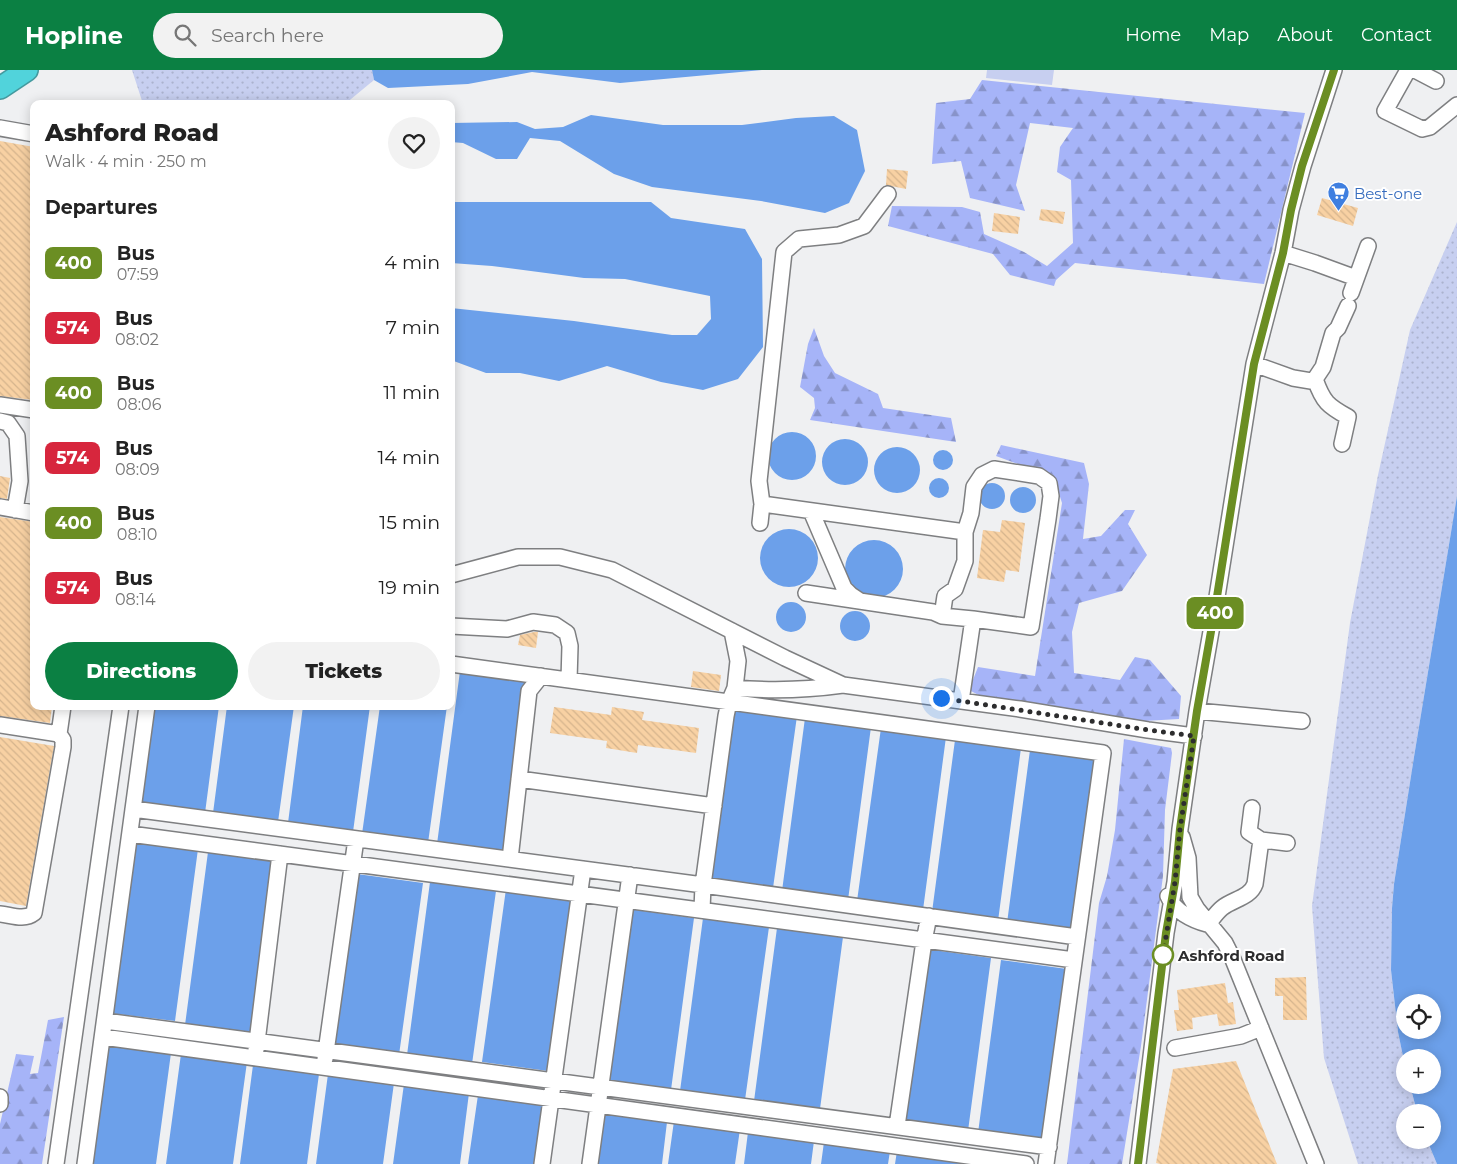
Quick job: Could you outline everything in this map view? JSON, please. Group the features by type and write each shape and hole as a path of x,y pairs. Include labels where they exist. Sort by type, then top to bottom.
{"highway":[{"path":"0,88 27,70"}],"street":[{"path":"1208,924 1187,916 1171,902 1166,883 1168,867 1174,841 1180,829 1197,711 1254,364 1283,253 1302,166 1334,70"},
{"path":"1408,70 1385,111 1422,128 1430,127 1457,105"},
{"path":"1415,70 1436,81"},
{"path":"0,128 30,133"},
{"path":"760,523 762,504 759,481 784,252 799,239 839,235 864,226 888,194"},
{"path":"1317,384 1332,334 1338,328 1368,246"},
{"path":"1283,253 1356,278"},
{"path":"1254,364 1293,378 1317,384 1326,403 1348,417 1342,444"},
{"path":"0,405 30,409"},
{"path":"0,421 8,423 17,436 20,481 7,508 30,512"},
{"path":"806,593 933,612 942,616 1031,627 1051,496 1049,483 1039,476 994,470 982,475 974,487 971,513 965,532 965,561 955,589 945,596 942,616"},
{"path":"762,504 965,532"},
{"path":"811,510 844,588 862,602"},
{"path":"455,574 518,557 560,557 612,570 784,658 843,685"},
{"path":"961,701 973,619"},
{"path":"455,626 507,629 533,622 555,626 566,633 570,646 569,680"},
{"path":"702,910 703,885 714,806 738,661 732,631"},
{"path":"455,665 569,680 732,695 1103,753 1046,1164"},
{"path":"498,883 506,858 519,779 529,691 541,676"},
{"path":"732,695 760,690 817,689 843,685 1194,736"},
{"path":"0,914 29,917 34,913 63,747 63,740 59,734 63,710"},
{"path":"56,1164 120,710"},
{"path":"85,1164 146,710"},
{"path":"1197,711 1302,720"},
{"path":"0,725 59,734"},
{"path":"519,779 714,806"},
{"path":"1252,808 1250,832 1261,840 1287,843"},
{"path":"133,809 779,895 1077,937"},
{"path":"204,844 207,819"},
{"path":"1180,829 1188,858 1190,897 1208,924 1225,943 1316,1164"},
{"path":"130,834 1074,960"},
{"path":"324,1068 356,839"},
{"path":"1208,924 1220,909 1229,902 1249,894 1253,890 1261,840"},
{"path":"429,874 432,849"},
{"path":"255,1058 280,854"},
{"path":"542,1164 583,869"},
{"path":"590,1164 630,875"},
{"path":"776,920 779,895"},
{"path":"1138,1164 1171,902"},
{"path":"855,930 859,906"},
{"path":"898,1126 929,916"},
{"path":"999,950 1003,926"},
{"path":"105,1021 1049,1146"},
{"path":"1176,1048 1241,1036 1261,1028"},
{"path":"176,1048 179,1031"},
{"path":"102,1038 1026,1164"},
{"path":"410,1080 413,1061"},
{"path":"475,1089 479,1070"},
{"path":"0,1096 0,1104"},
{"path":"669,1115 672,1096"},
{"path":"734,1124 737,1105"},
{"path":"821,1136 824,1116"},
{"path":"969,1156 972,1136"}],"shaded area":[{"path":"132,70 372,70 374,80 350,100 142,100"},
{"path":"372,70 762,70 620,83 532,72 468,84 388,88 374,80"},
{"path":"987,70 1054,70 1052,85 986,78"},
{"path":"591,115 663,125 742,125 796,118 834,116 857,130 865,171 849,203 825,213 761,201 652,187 614,174 560,141 530,138 517,159 496,159 463,143 455,142 455,123 517,122 535,129 563,127"},
{"path":"455,202 651,202 671,218 745,229 762,259 763,347 738,379 703,390 661,382 607,366 559,381 520,373 486,373 455,361 455,308 574,321 672,335 697,335 711,319 710,296 625,279 584,278 492,266 455,263"},
{"path":"1457,222 1457,496 1414,757 1392,908 1391,970 1396,1014 1396,1039 1399,1039 1402,1049 1396,1049 1396,1094 1412,1094 1415,1104 1396,1104 1396,1149 1431,1149 1437,1164 1358,1164 1324,1058 1312,906 1350,623 1378,475 1410,330"},
{"path":"792,432 801,434 809,439 814,447 816,456 814,465 809,473 801,478 792,480 783,478 775,473 770,465 768,456 770,447 775,439 783,434"},
{"path":"840,439 850,439 862,445 867,453 867,471 862,479 854,484 840,485 832,482 825,475 822,467 822,457 825,449 832,442"},
{"path":"892,447 902,447 914,453 919,461 919,479 914,487 906,492 892,493 884,490 877,483 874,475 874,465 877,457 884,450"},
{"path":"943,450 950,453 953,460 950,467 943,470 936,467 933,460 936,453"},
{"path":"939,478 946,481 949,488 946,495 939,498 932,495 929,488 932,481"},
{"path":"992,483 1001,487 1005,496 1001,505 992,509 983,505 979,496 983,487"},
{"path":"1023,487 1032,491 1036,500 1032,509 1023,513 1014,509 1010,500 1014,491"},
{"path":"1457,496 1457,1164 1437,1164 1431,1149 1441,1149 1441,1104 1415,1104 1412,1094 1441,1094 1441,1049 1402,1049 1399,1039 1441,1039 1441,994 1396,994 1396,1014 1391,970 1394,884"},
{"path":"783,529 795,529 810,537 818,552 818,564 810,579 795,587 783,587 768,579 760,564 760,552 768,537"},
{"path":"874,540 885,542 898,553 903,569 901,580 890,593 874,598 863,596 850,585 845,569 847,558 858,545"},
{"path":"791,602 802,606 806,617 802,628 791,632 780,628 776,617 780,606"},
{"path":"855,611 866,615 870,626 866,637 855,641 844,637 840,626 844,615"},
{"path":"460,671 526,680 503,852 437,844"},
{"path":"731,707 797,716 773,888 708,880"},
{"path":"151,710 218,710 205,813 139,804"},
{"path":"226,710 293,710 278,822 213,813"},
{"path":"302,710 369,710 353,832 288,823"},
{"path":"379,710 446,710 428,843 362,834"},
{"path":"805,718 871,727 848,900 782,891"},
{"path":"881,728 946,737 923,910 857,901"},
{"path":"955,740 1021,748 998,921 932,912"},
{"path":"1030,750 1096,759 1072,932 1007,923"},
{"path":"132,840 198,849 175,1021 109,1013"},
{"path":"208,852 274,861 251,1034 185,1025"},
{"path":"357,874 423,883 399,1055 333,1047"},
{"path":"430,882 496,891 472,1064 407,1055"},
{"path":"506,889 572,898 548,1071 482,1062"},
{"path":"629,909 694,918 671,1090 605,1081"},
{"path":"703,918 769,927 745,1100 680,1091"},
{"path":"777,928 843,937 820,1109 754,1101"},
{"path":"926,949 991,958 968,1131 902,1122"},
{"path":"1001,960 1067,969 1044,1142 978,1133"},
{"path":"105,1044 171,1053 156,1164 89,1164"},
{"path":"181,1054 247,1062 233,1164 166,1164"},
{"path":"253,1065 319,1074 307,1164 240,1164"},
{"path":"328,1074 394,1083 383,1164 316,1164"},
{"path":"404,1084 469,1093 460,1164 393,1164"},
{"path":"478,1095 544,1104 535,1164 468,1164"},
{"path":"601,1113 667,1122 662,1164 595,1164"},
{"path":"674,1121 740,1129 735,1164 668,1164"},
{"path":"748,1132 814,1141 811,1164 744,1164"},
{"path":"824,1142 890,1151 888,1164 821,1164"},
{"path":"897,1151 963,1160 962,1164 895,1164"}],"green space":[{"path":"982,80 1305,113 1264,284 1075,263 1056,280 1054,286 1010,275 993,254 888,226 892,206 962,207 980,212 984,234 1024,252 1047,266 1073,243 1071,180 1057,172 1060,147 1073,128 1030,123 1016,185 1025,211 970,198 961,161 932,164 936,103 970,99"},
{"path":"814,328 824,356 835,373 878,394 883,408 951,418 956,442 810,420 815,408 814,398 800,387 808,344"},
{"path":"1001,445 1084,463 1089,484 1083,539 1101,536 1125,510 1135,510 1128,524 1147,555 1122,591 1079,603 1072,632 1074,673 1120,680 1135,657 1150,660 1181,696 1179,719 1144,721 990,701 969,690 978,667 1035,676 1062,503 1053,475 996,456"},
{"path":"1124,739 1171,748 1172,753 1165,810 1163,876 1141,1046 1122,1164 1067,1164 1099,903 1107,876 1115,830"},
{"path":"64,1017 42,1164 0,1164 0,1124 16,1054 34,1056 30,1074 38,1073 48,1020"}],"building":[{"path":"0,141 30,146 30,400 0,396"},
{"path":"887,169 908,171 906,189 886,185"},
{"name":"Best-one","path":"1322,198 1358,208 1353,226 1317,215"},
{"path":"1041,209 1065,212 1063,224 1039,220"},
{"path":"994,213 1020,217 1018,234 992,231"},
{"path":"0,476 10,478 7,499 0,498"},
{"path":"0,517 30,521 30,710 52,710 50,723 0,716"},
{"path":"1002,520 1025,523 1019,572 1006,570 1004,582 977,578 983,530 1000,532"},
{"path":"538,632 536,648 518,645 520,635"},
{"path":"693,671 721,675 719,691 691,687"},
{"path":"554,707 611,715 612,707 644,712 642,720 699,728 696,753 638,745 637,753 606,748 607,741 550,733"},
{"path":"0,737 54,746 26,906 0,901"},
{"path":"1306,977 1307,1020 1283,1020 1283,996 1275,996 1275,978"},
{"path":"1225,983 1228,1003 1233,1002 1236,1024 1219,1026 1217,1014 1192,1018 1193,1029 1177,1031 1174,1010 1179,1010 1177,990"},
{"path":"1236,1061 1277,1164 1156,1163 1173,1069"}],"bus line":[{"name":"400","path":"1138,1164 1166,933 1175,882 1180,829 1197,711 1254,364 1283,253 1302,166 1334,70"}],"place":[{"name":"Best-one","path":"1338,212"},
{"name":"Ashford Road","path":"1163,955"}],"route":[{"path":"941,698 1194,736 1180,829 1175,882 1163,955"}]}
